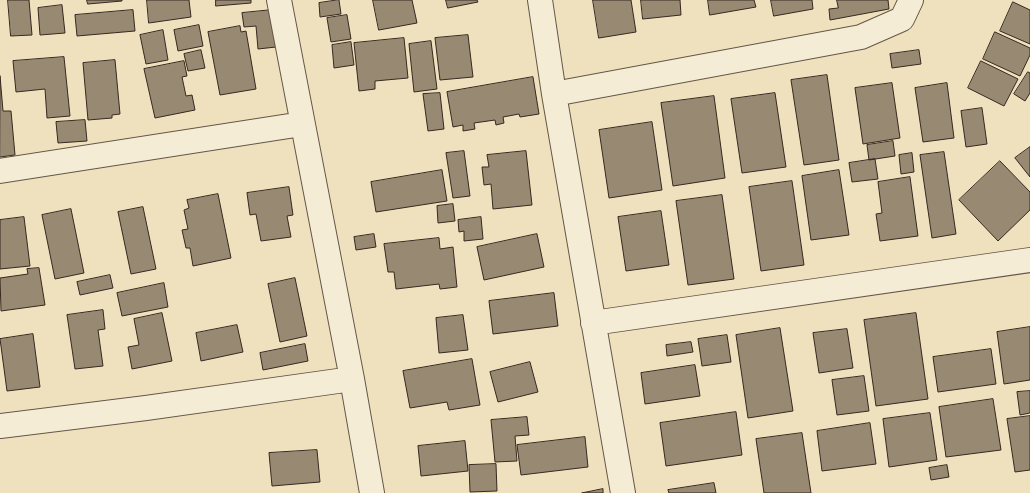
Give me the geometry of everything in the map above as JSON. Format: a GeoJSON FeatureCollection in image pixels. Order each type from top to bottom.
{"type":"FeatureCollection","features":[{"type":"Feature","properties":{"kind":"street"},"geometry":{"type":"LineString","coordinates":[[280,0],[372,493]]}},
{"type":"Feature","properties":{"kind":"street"},"geometry":{"type":"LineString","coordinates":[[540,0],[554,94],[623,493]]}},
{"type":"Feature","properties":{"kind":"street"},"geometry":{"type":"LineString","coordinates":[[554,94],[861,37],[902,19],[911,0]]}},
{"type":"Feature","properties":{"kind":"street"},"geometry":{"type":"LineString","coordinates":[[0,171],[302,124]]}},
{"type":"Feature","properties":{"kind":"street"},"geometry":{"type":"LineString","coordinates":[[593,323],[1030,260]]}},
{"type":"Feature","properties":{"kind":"street"},"geometry":{"type":"LineString","coordinates":[[0,426],[352,379]]}},
{"type":"Feature","properties":{"kind":"building"},"geometry":{"type":"Polygon","coordinates":[[[8,0],[29,0],[32,35],[11,36],[8,0]]]}},
{"type":"Feature","properties":{"kind":"building"},"geometry":{"type":"Polygon","coordinates":[[[87,0],[122,0],[122,1],[88,4],[87,0]]]}},
{"type":"Feature","properties":{"kind":"building"},"geometry":{"type":"Polygon","coordinates":[[[147,0],[189,0],[191,17],[149,23],[147,0]]]}},
{"type":"Feature","properties":{"kind":"building"},"geometry":{"type":"Polygon","coordinates":[[[216,0],[251,0],[251,3],[216,6],[216,0]]]}},
{"type":"Feature","properties":{"kind":"building"},"geometry":{"type":"Polygon","coordinates":[[[339,0],[341,14],[320,17],[319,3],[339,0]]]}},
{"type":"Feature","properties":{"kind":"building"},"geometry":{"type":"Polygon","coordinates":[[[373,0],[412,0],[417,23],[379,30],[373,0]]]}},
{"type":"Feature","properties":{"kind":"building"},"geometry":{"type":"Polygon","coordinates":[[[446,0],[477,0],[478,2],[448,8],[446,0]]]}},
{"type":"Feature","properties":{"kind":"building"},"geometry":{"type":"Polygon","coordinates":[[[593,0],[631,0],[636,32],[599,38],[593,0]]]}},
{"type":"Feature","properties":{"kind":"building"},"geometry":{"type":"Polygon","coordinates":[[[641,0],[680,0],[681,15],[643,19],[641,0]]]}},
{"type":"Feature","properties":{"kind":"building"},"geometry":{"type":"Polygon","coordinates":[[[708,0],[754,0],[756,7],[710,15],[708,0]]]}},
{"type":"Feature","properties":{"kind":"building"},"geometry":{"type":"Polygon","coordinates":[[[771,0],[812,0],[813,9],[774,16],[771,0]]]}},
{"type":"Feature","properties":{"kind":"building"},"geometry":{"type":"Polygon","coordinates":[[[837,0],[888,0],[889,9],[830,20],[829,9],[838,8],[837,0]]]}},
{"type":"Feature","properties":{"kind":"building"},"geometry":{"type":"Polygon","coordinates":[[[1013,2],[1030,10],[1030,44],[1000,31],[1013,2]]]}},
{"type":"Feature","properties":{"kind":"building"},"geometry":{"type":"Polygon","coordinates":[[[62,5],[65,33],[40,35],[38,8],[62,5]]]}},
{"type":"Feature","properties":{"kind":"building"},"geometry":{"type":"Polygon","coordinates":[[[133,10],[135,31],[77,36],[75,15],[133,10]]]}},
{"type":"Feature","properties":{"kind":"building"},"geometry":{"type":"Polygon","coordinates":[[[272,10],[276,47],[258,49],[256,26],[244,27],[242,13],[272,10]]]}},
{"type":"Feature","properties":{"kind":"building"},"geometry":{"type":"Polygon","coordinates":[[[347,15],[351,39],[331,42],[327,18],[347,15]]]}},
{"type":"Feature","properties":{"kind":"building"},"geometry":{"type":"Polygon","coordinates":[[[199,25],[203,46],[178,51],[174,30],[199,25]]]}},
{"type":"Feature","properties":{"kind":"building"},"geometry":{"type":"Polygon","coordinates":[[[240,26],[241,32],[246,31],[256,89],[220,95],[208,32],[240,26]]]}},
{"type":"Feature","properties":{"kind":"building"},"geometry":{"type":"Polygon","coordinates":[[[163,30],[168,60],[146,64],[140,35],[163,30]]]}},
{"type":"Feature","properties":{"kind":"building"},"geometry":{"type":"Polygon","coordinates":[[[995,32],[1030,48],[1030,55],[1020,76],[983,59],[995,32]]]}},
{"type":"Feature","properties":{"kind":"building"},"geometry":{"type":"Polygon","coordinates":[[[468,35],[473,77],[440,80],[435,38],[468,35]]]}},
{"type":"Feature","properties":{"kind":"building"},"geometry":{"type":"Polygon","coordinates":[[[404,38],[408,78],[375,81],[375,89],[359,91],[354,43],[404,38]]]}},
{"type":"Feature","properties":{"kind":"building"},"geometry":{"type":"Polygon","coordinates":[[[431,41],[437,89],[414,92],[409,44],[431,41]]]}},
{"type":"Feature","properties":{"kind":"building"},"geometry":{"type":"Polygon","coordinates":[[[351,42],[354,65],[334,68],[332,45],[351,42]]]}},
{"type":"Feature","properties":{"kind":"building"},"geometry":{"type":"Polygon","coordinates":[[[201,50],[205,68],[188,71],[184,54],[201,50]]]}},
{"type":"Feature","properties":{"kind":"building"},"geometry":{"type":"Polygon","coordinates":[[[919,50],[921,64],[892,68],[890,54],[919,50]]]}},
{"type":"Feature","properties":{"kind":"building"},"geometry":{"type":"Polygon","coordinates":[[[64,57],[70,116],[47,118],[45,89],[16,92],[13,61],[64,57]]]}},
{"type":"Feature","properties":{"kind":"building"},"geometry":{"type":"Polygon","coordinates":[[[115,60],[120,114],[112,115],[112,118],[88,120],[83,63],[115,60]]]}},
{"type":"Feature","properties":{"kind":"building"},"geometry":{"type":"Polygon","coordinates":[[[184,61],[187,76],[182,77],[186,96],[192,95],[195,110],[155,118],[144,69],[184,61]]]}},
{"type":"Feature","properties":{"kind":"building"},"geometry":{"type":"Polygon","coordinates":[[[981,61],[1018,79],[1004,106],[968,88],[981,61]]]}},
{"type":"Feature","properties":{"kind":"building"},"geometry":{"type":"Polygon","coordinates":[[[1028,72],[1030,73],[1030,93],[1025,101],[1014,94],[1028,72]]]}},
{"type":"Feature","properties":{"kind":"building"},"geometry":{"type":"Polygon","coordinates":[[[827,75],[839,160],[804,165],[791,80],[827,75]]]}},
{"type":"Feature","properties":{"kind":"building"},"geometry":{"type":"Polygon","coordinates":[[[0,76],[3,111],[11,111],[15,155],[0,157],[0,76]]]}},
{"type":"Feature","properties":{"kind":"building"},"geometry":{"type":"Polygon","coordinates":[[[533,77],[539,114],[520,117],[519,114],[503,117],[504,123],[496,125],[495,120],[474,123],[475,129],[463,131],[463,125],[453,127],[447,92],[533,77]]]}},
{"type":"Feature","properties":{"kind":"building"},"geometry":{"type":"Polygon","coordinates":[[[892,83],[900,138],[863,144],[855,88],[892,83]]]}},
{"type":"Feature","properties":{"kind":"building"},"geometry":{"type":"Polygon","coordinates":[[[947,83],[954,138],[923,142],[915,88],[947,83]]]}},
{"type":"Feature","properties":{"kind":"building"},"geometry":{"type":"Polygon","coordinates":[[[440,93],[444,129],[428,131],[423,94],[440,93]]]}},
{"type":"Feature","properties":{"kind":"building"},"geometry":{"type":"Polygon","coordinates":[[[775,93],[786,167],[742,173],[731,99],[775,93]]]}},
{"type":"Feature","properties":{"kind":"building"},"geometry":{"type":"Polygon","coordinates":[[[714,96],[725,178],[673,186],[661,103],[714,96]]]}},
{"type":"Feature","properties":{"kind":"building"},"geometry":{"type":"Polygon","coordinates":[[[982,108],[987,144],[966,147],[961,111],[982,108]]]}},
{"type":"Feature","properties":{"kind":"building"},"geometry":{"type":"Polygon","coordinates":[[[85,120],[87,141],[58,143],[56,122],[85,120]]]}},
{"type":"Feature","properties":{"kind":"building"},"geometry":{"type":"Polygon","coordinates":[[[652,122],[662,190],[609,198],[599,130],[652,122]]]}},
{"type":"Feature","properties":{"kind":"building"},"geometry":{"type":"Polygon","coordinates":[[[893,141],[895,156],[869,160],[867,145],[893,141]]]}},
{"type":"Feature","properties":{"kind":"building"},"geometry":{"type":"Polygon","coordinates":[[[1030,147],[1030,177],[1015,158],[1030,147]]]}},
{"type":"Feature","properties":{"kind":"building"},"geometry":{"type":"Polygon","coordinates":[[[464,151],[470,196],[453,198],[446,153],[464,151]]]}},
{"type":"Feature","properties":{"kind":"building"},"geometry":{"type":"Polygon","coordinates":[[[526,151],[532,205],[493,209],[491,184],[484,185],[482,167],[489,167],[487,155],[526,151]]]}},
{"type":"Feature","properties":{"kind":"building"},"geometry":{"type":"Polygon","coordinates":[[[944,152],[956,234],[932,238],[920,155],[944,152]]]}},
{"type":"Feature","properties":{"kind":"building"},"geometry":{"type":"Polygon","coordinates":[[[912,153],[914,172],[901,174],[899,155],[912,153]]]}},
{"type":"Feature","properties":{"kind":"building"},"geometry":{"type":"Polygon","coordinates":[[[875,159],[878,179],[852,182],[849,163],[875,159]]]}},
{"type":"Feature","properties":{"kind":"building"},"geometry":{"type":"Polygon","coordinates":[[[1000,161],[1030,192],[1030,210],[998,241],[959,200],[1000,161]]]}},
{"type":"Feature","properties":{"kind":"building"},"geometry":{"type":"Polygon","coordinates":[[[442,170],[447,201],[376,212],[371,182],[442,170]]]}},
{"type":"Feature","properties":{"kind":"building"},"geometry":{"type":"Polygon","coordinates":[[[839,170],[849,235],[811,240],[802,176],[839,170]]]}},
{"type":"Feature","properties":{"kind":"building"},"geometry":{"type":"Polygon","coordinates":[[[910,177],[918,236],[880,241],[876,214],[882,213],[878,182],[910,177]]]}},
{"type":"Feature","properties":{"kind":"building"},"geometry":{"type":"Polygon","coordinates":[[[792,181],[804,265],[761,271],[749,187],[792,181]]]}},
{"type":"Feature","properties":{"kind":"building"},"geometry":{"type":"Polygon","coordinates":[[[289,187],[293,215],[287,216],[291,237],[261,241],[256,214],[250,215],[247,193],[289,187]]]}},
{"type":"Feature","properties":{"kind":"building"},"geometry":{"type":"Polygon","coordinates":[[[218,194],[231,258],[193,266],[190,248],[186,248],[182,230],[188,229],[184,210],[189,208],[187,200],[218,194]]]}},
{"type":"Feature","properties":{"kind":"building"},"geometry":{"type":"Polygon","coordinates":[[[722,195],[734,279],[688,285],[676,201],[722,195]]]}},
{"type":"Feature","properties":{"kind":"building"},"geometry":{"type":"Polygon","coordinates":[[[453,204],[455,221],[438,223],[437,206],[453,204]]]}},
{"type":"Feature","properties":{"kind":"building"},"geometry":{"type":"Polygon","coordinates":[[[143,207],[156,269],[131,274],[118,212],[143,207]]]}},
{"type":"Feature","properties":{"kind":"building"},"geometry":{"type":"Polygon","coordinates":[[[71,209],[84,273],[55,279],[42,215],[71,209]]]}},
{"type":"Feature","properties":{"kind":"building"},"geometry":{"type":"Polygon","coordinates":[[[661,211],[669,265],[626,271],[618,217],[661,211]]]}},
{"type":"Feature","properties":{"kind":"building"},"geometry":{"type":"Polygon","coordinates":[[[24,217],[30,266],[0,269],[0,220],[24,217]]]}},
{"type":"Feature","properties":{"kind":"building"},"geometry":{"type":"Polygon","coordinates":[[[481,217],[483,239],[464,241],[464,231],[459,232],[458,220],[481,217]]]}},
{"type":"Feature","properties":{"kind":"building"},"geometry":{"type":"Polygon","coordinates":[[[374,234],[376,247],[356,250],[354,237],[374,234]]]}},
{"type":"Feature","properties":{"kind":"building"},"geometry":{"type":"Polygon","coordinates":[[[537,234],[544,267],[484,280],[477,247],[537,234]]]}},
{"type":"Feature","properties":{"kind":"building"},"geometry":{"type":"Polygon","coordinates":[[[439,238],[440,249],[453,247],[457,287],[440,289],[439,284],[396,289],[394,272],[388,272],[384,244],[439,238]]]}},
{"type":"Feature","properties":{"kind":"building"},"geometry":{"type":"Polygon","coordinates":[[[39,268],[45,305],[1,311],[0,278],[28,274],[27,269],[39,268]]]}},
{"type":"Feature","properties":{"kind":"building"},"geometry":{"type":"Polygon","coordinates":[[[110,275],[113,288],[80,295],[77,282],[110,275]]]}},
{"type":"Feature","properties":{"kind":"building"},"geometry":{"type":"Polygon","coordinates":[[[295,278],[307,336],[280,342],[268,284],[295,278]]]}},
{"type":"Feature","properties":{"kind":"building"},"geometry":{"type":"Polygon","coordinates":[[[164,283],[168,307],[122,316],[117,293],[164,283]]]}},
{"type":"Feature","properties":{"kind":"building"},"geometry":{"type":"Polygon","coordinates":[[[554,293],[558,326],[493,334],[489,301],[554,293]]]}},
{"type":"Feature","properties":{"kind":"building"},"geometry":{"type":"Polygon","coordinates":[[[103,310],[105,329],[98,330],[103,366],[75,369],[67,315],[103,310]]]}},
{"type":"Feature","properties":{"kind":"building"},"geometry":{"type":"Polygon","coordinates":[[[162,313],[172,361],[132,369],[128,347],[139,345],[134,319],[162,313]]]}},
{"type":"Feature","properties":{"kind":"building"},"geometry":{"type":"Polygon","coordinates":[[[916,313],[928,399],[876,406],[864,320],[916,313]]]}},
{"type":"Feature","properties":{"kind":"building"},"geometry":{"type":"Polygon","coordinates":[[[463,315],[468,350],[439,353],[436,318],[463,315]]]}},
{"type":"Feature","properties":{"kind":"building"},"geometry":{"type":"Polygon","coordinates":[[[237,325],[243,352],[201,361],[196,333],[237,325]]]}},
{"type":"Feature","properties":{"kind":"building"},"geometry":{"type":"Polygon","coordinates":[[[1030,327],[1030,380],[1004,384],[997,332],[1030,327]]]}},
{"type":"Feature","properties":{"kind":"building"},"geometry":{"type":"Polygon","coordinates":[[[780,328],[793,411],[748,418],[736,335],[780,328]]]}},
{"type":"Feature","properties":{"kind":"building"},"geometry":{"type":"Polygon","coordinates":[[[847,329],[853,368],[819,373],[813,333],[847,329]]]}},
{"type":"Feature","properties":{"kind":"building"},"geometry":{"type":"Polygon","coordinates":[[[33,334],[40,387],[7,391],[0,339],[33,334]]]}},
{"type":"Feature","properties":{"kind":"building"},"geometry":{"type":"Polygon","coordinates":[[[727,335],[731,362],[702,366],[698,339],[727,335]]]}},
{"type":"Feature","properties":{"kind":"building"},"geometry":{"type":"Polygon","coordinates":[[[691,342],[693,352],[667,356],[666,345],[691,342]]]}},
{"type":"Feature","properties":{"kind":"building"},"geometry":{"type":"Polygon","coordinates":[[[305,344],[308,361],[263,370],[260,353],[305,344]]]}},
{"type":"Feature","properties":{"kind":"building"},"geometry":{"type":"Polygon","coordinates":[[[991,349],[996,384],[938,392],[933,357],[991,349]]]}},
{"type":"Feature","properties":{"kind":"building"},"geometry":{"type":"Polygon","coordinates":[[[472,359],[480,405],[449,410],[447,402],[410,408],[403,371],[472,359]]]}},
{"type":"Feature","properties":{"kind":"building"},"geometry":{"type":"Polygon","coordinates":[[[530,362],[538,392],[498,402],[490,372],[530,362]]]}},
{"type":"Feature","properties":{"kind":"building"},"geometry":{"type":"Polygon","coordinates":[[[695,365],[700,396],[645,404],[641,373],[695,365]]]}},
{"type":"Feature","properties":{"kind":"building"},"geometry":{"type":"Polygon","coordinates":[[[864,376],[869,411],[837,415],[832,380],[864,376]]]}},
{"type":"Feature","properties":{"kind":"building"},"geometry":{"type":"Polygon","coordinates":[[[1030,391],[1030,413],[1020,415],[1017,392],[1030,391]]]}},
{"type":"Feature","properties":{"kind":"building"},"geometry":{"type":"Polygon","coordinates":[[[993,399],[1001,450],[946,457],[939,407],[993,399]]]}},
{"type":"Feature","properties":{"kind":"building"},"geometry":{"type":"Polygon","coordinates":[[[736,412],[742,455],[666,466],[660,423],[736,412]]]}},
{"type":"Feature","properties":{"kind":"building"},"geometry":{"type":"Polygon","coordinates":[[[930,413],[937,460],[889,467],[883,419],[930,413]]]}},
{"type":"Feature","properties":{"kind":"building"},"geometry":{"type":"Polygon","coordinates":[[[1030,416],[1030,470],[1015,472],[1007,419],[1030,416]]]}},
{"type":"Feature","properties":{"kind":"building"},"geometry":{"type":"Polygon","coordinates":[[[527,417],[529,435],[515,436],[517,461],[495,462],[491,420],[527,417]]]}},
{"type":"Feature","properties":{"kind":"building"},"geometry":{"type":"Polygon","coordinates":[[[870,423],[876,464],[822,471],[817,431],[870,423]]]}},
{"type":"Feature","properties":{"kind":"building"},"geometry":{"type":"Polygon","coordinates":[[[802,433],[811,493],[764,493],[756,439],[802,433]]]}},
{"type":"Feature","properties":{"kind":"building"},"geometry":{"type":"Polygon","coordinates":[[[585,437],[588,467],[521,475],[517,445],[585,437]]]}},
{"type":"Feature","properties":{"kind":"building"},"geometry":{"type":"Polygon","coordinates":[[[465,441],[468,471],[421,476],[418,446],[465,441]]]}},
{"type":"Feature","properties":{"kind":"building"},"geometry":{"type":"Polygon","coordinates":[[[317,450],[320,482],[272,486],[269,453],[317,450]]]}},
{"type":"Feature","properties":{"kind":"building"},"geometry":{"type":"Polygon","coordinates":[[[496,464],[497,491],[470,492],[469,465],[496,464]]]}},
{"type":"Feature","properties":{"kind":"building"},"geometry":{"type":"Polygon","coordinates":[[[947,465],[949,477],[931,480],[929,468],[947,465]]]}},
{"type":"Feature","properties":{"kind":"building"},"geometry":{"type":"Polygon","coordinates":[[[714,483],[716,493],[669,493],[668,490],[714,483]]]}},
{"type":"Feature","properties":{"kind":"building"},"geometry":{"type":"Polygon","coordinates":[[[603,489],[603,493],[582,493],[603,489]]]}}]}
